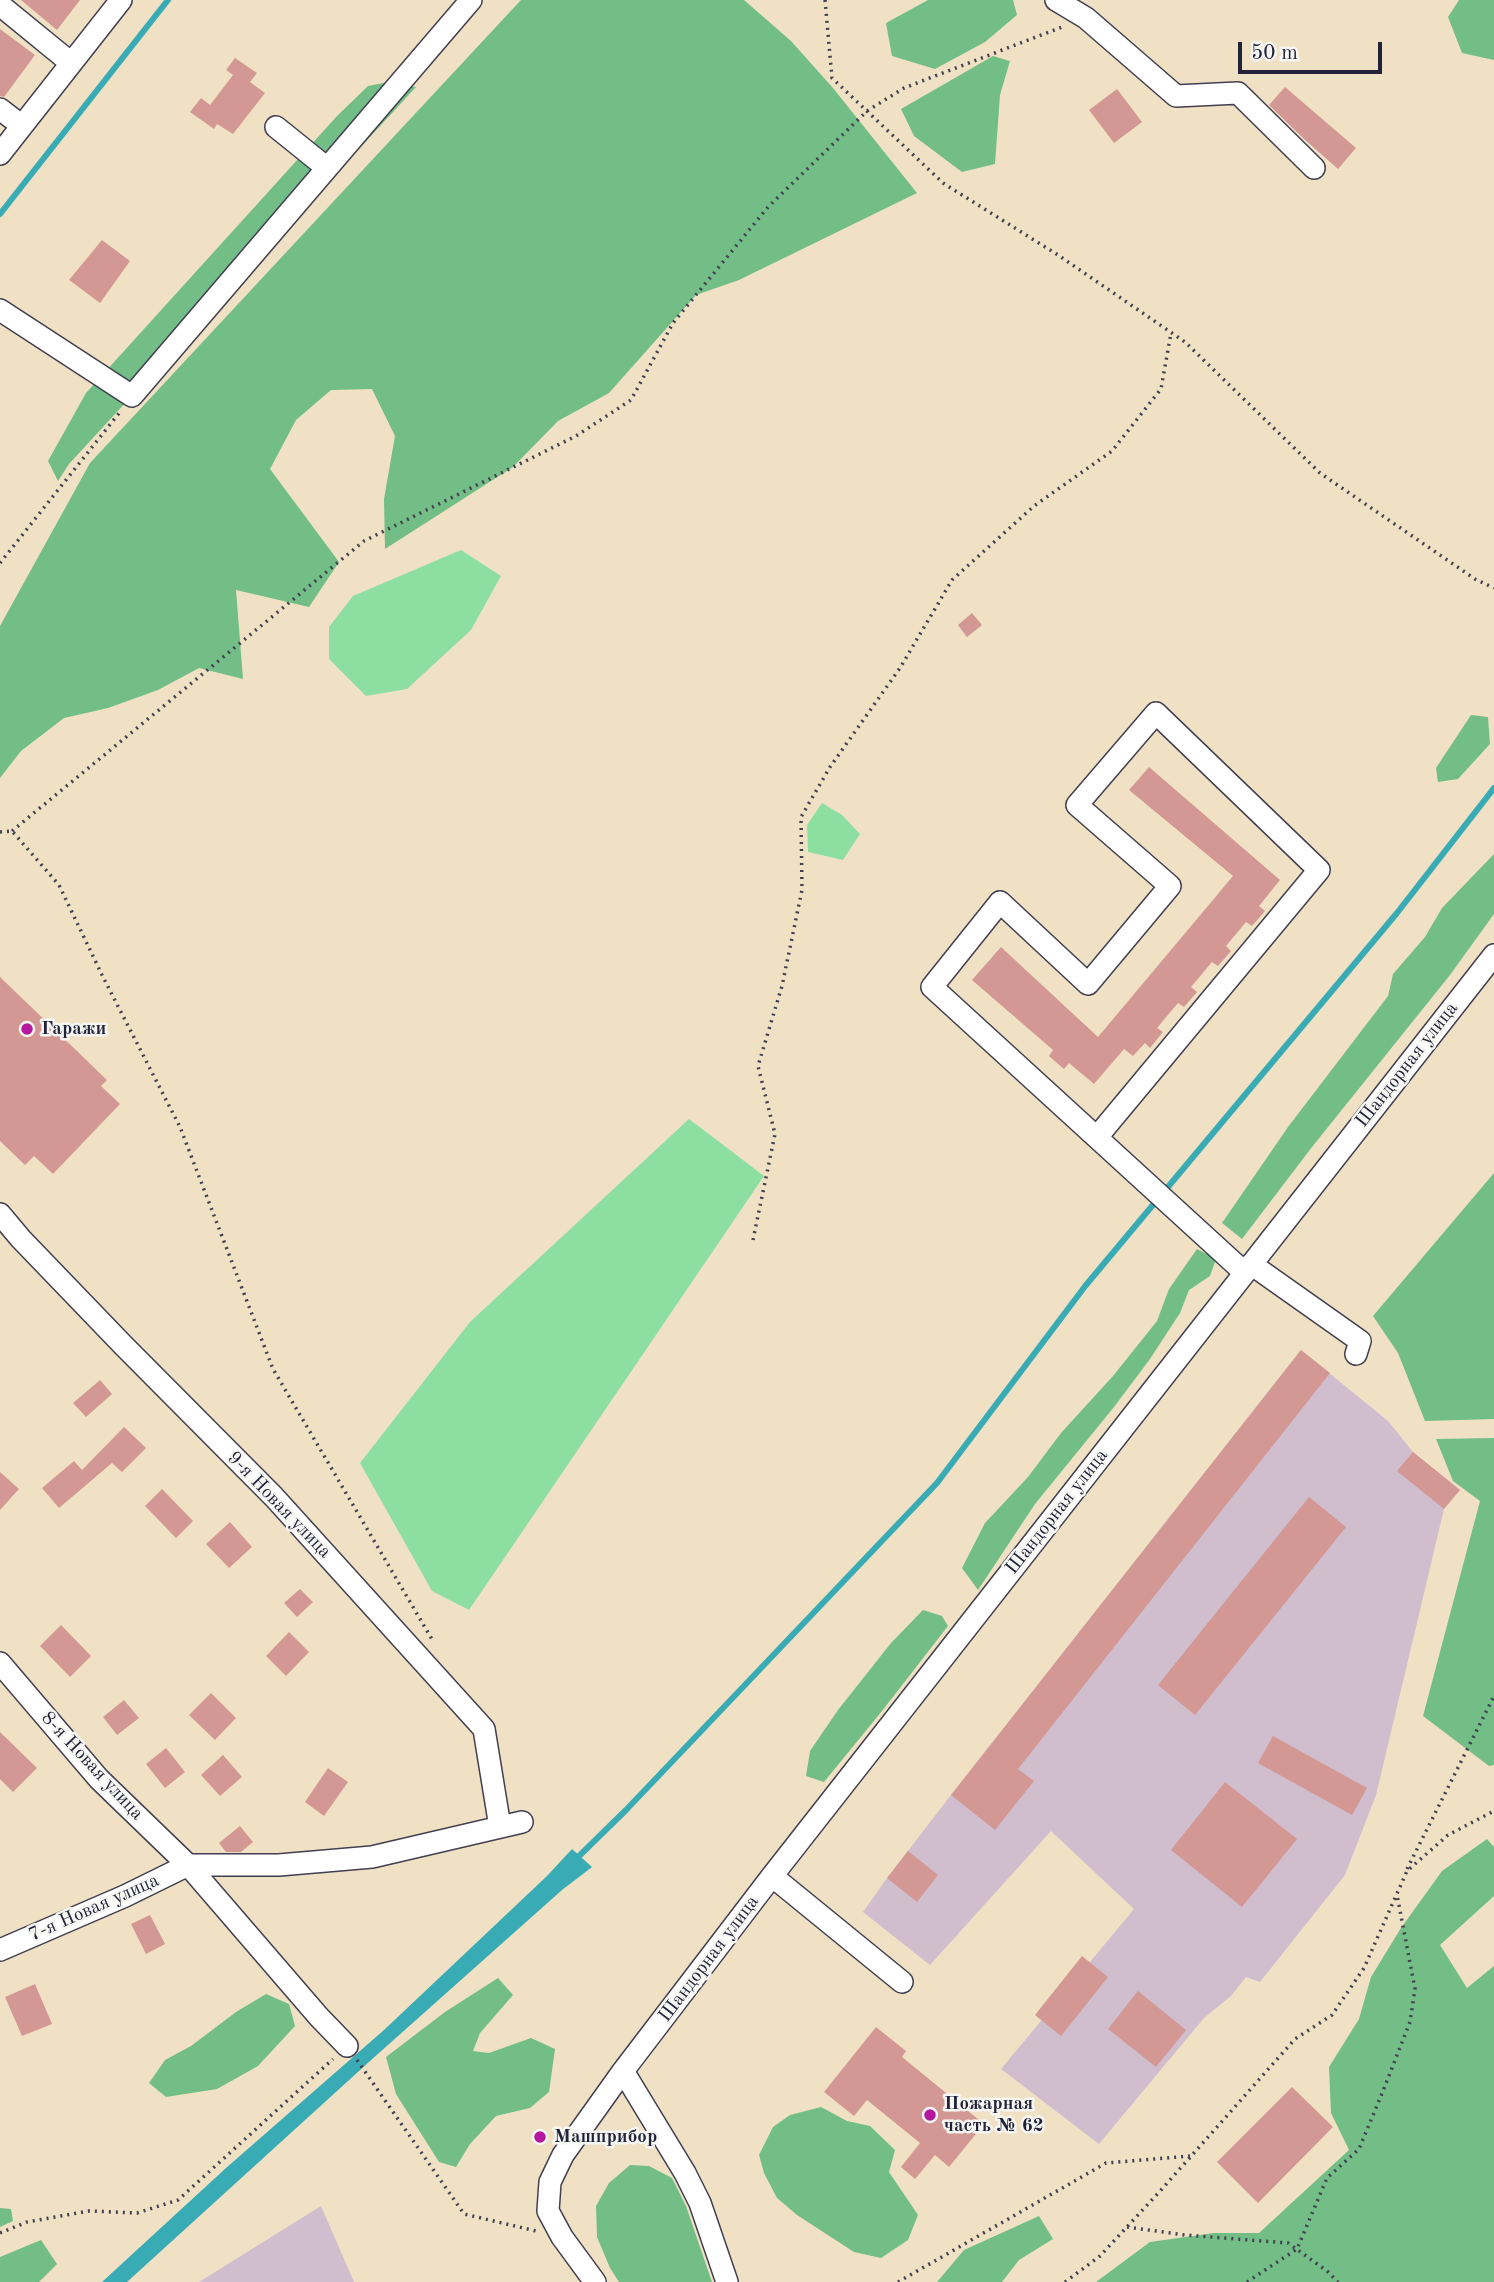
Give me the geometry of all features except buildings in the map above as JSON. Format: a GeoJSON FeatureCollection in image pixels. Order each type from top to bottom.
{"type":"FeatureCollection","features":[{"type":"Feature","properties":{"kind":"street"},"geometry":{"type":"LineString","coordinates":[[0,154],[121,0]]}},
{"type":"Feature","properties":{"kind":"street"},"geometry":{"type":"LineString","coordinates":[[1056,0],[1086,18],[1176,96],[1238,93],[1314,168]]}},
{"type":"Feature","properties":{"kind":"street"},"geometry":{"type":"LineString","coordinates":[[0,310],[132,396],[469,1]]}},
{"type":"Feature","properties":{"kind":"street"},"geometry":{"type":"LineString","coordinates":[[0,2],[71,63]]}},
{"type":"Feature","properties":{"kind":"street"},"geometry":{"type":"LineString","coordinates":[[0,109],[22,125]]}},
{"type":"Feature","properties":{"kind":"street"},"geometry":{"type":"LineString","coordinates":[[276,127],[327,169]]}},
{"type":"Feature","properties":{"kind":"street"},"geometry":{"type":"LineString","coordinates":[[1097,1138],[1319,870],[1156,713],[1077,804],[1170,886],[1088,984],[1000,902],[932,987],[1097,1138],[1248,1268],[1360,1340],[1356,1354]]}},
{"type":"Feature","properties":{"kind":"street","name":"Шандорная улица"},"geometry":{"type":"LineString","coordinates":[[594,2282],[562,2237],[548,2211],[550,2182],[563,2155],[623,2071],[772,1876],[1494,955]]}},
{"type":"Feature","properties":{"kind":"street","name":"9-я Новая улица"},"geometry":{"type":"LineString","coordinates":[[0,1214],[123,1345],[274,1497],[484,1729],[500,1827]]}},
{"type":"Feature","properties":{"kind":"street","name":"8-я Новая улица"},"geometry":{"type":"LineString","coordinates":[[3,1671],[99,1779],[188,1865],[347,2046]]}},
{"type":"Feature","properties":{"kind":"street"},"geometry":{"type":"LineString","coordinates":[[188,1865],[279,1865],[372,1857],[522,1822]]}},
{"type":"Feature","properties":{"kind":"street","name":"7-я Новая улица"},"geometry":{"type":"LineString","coordinates":[[0,1950],[125,1896],[188,1865]]}},
{"type":"Feature","properties":{"kind":"street"},"geometry":{"type":"LineString","coordinates":[[772,1876],[902,1982]]}},
{"type":"Feature","properties":{"kind":"street"},"geometry":{"type":"LineString","coordinates":[[623,2071],[685,2173],[700,2203],[727,2282]]}},
{"type":"Feature","properties":{"kind":"path"},"geometry":{"type":"LineString","coordinates":[[825,0],[832,78],[943,183],[1058,255],[1185,342],[1320,472],[1475,579],[1494,587]]}},
{"type":"Feature","properties":{"kind":"path"},"geometry":{"type":"LineString","coordinates":[[0,832],[12,831],[364,541],[576,436],[631,400],[673,323],[724,260],[768,207],[867,111],[904,88],[1086,18]]}},
{"type":"Feature","properties":{"kind":"path"},"geometry":{"type":"LineString","coordinates":[[754,1240],[775,1134],[758,1066],[782,986],[802,890],[801,817],[830,767],[900,668],[952,580],[1034,506],[1112,451],[1161,389],[1171,333]]}},
{"type":"Feature","properties":{"kind":"path"},"geometry":{"type":"LineString","coordinates":[[0,563],[132,396]]}},
{"type":"Feature","properties":{"kind":"path"},"geometry":{"type":"LineString","coordinates":[[12,831],[59,884],[180,1127],[273,1369],[435,1645]]}},
{"type":"Feature","properties":{"kind":"path"},"geometry":{"type":"LineString","coordinates":[[1065,2282],[1100,2256],[1295,2039],[1332,2015],[1364,1968],[1396,1893],[1494,1696]]}},
{"type":"Feature","properties":{"kind":"path"},"geometry":{"type":"LineString","coordinates":[[1407,1871],[1448,1835],[1494,1811]]}},
{"type":"Feature","properties":{"kind":"path"},"geometry":{"type":"LineString","coordinates":[[1247,2282],[1297,2249],[1327,2178],[1359,2149],[1410,2022],[1415,1989],[1396,1893]]}},
{"type":"Feature","properties":{"kind":"path"},"geometry":{"type":"LineString","coordinates":[[0,2234],[27,2222],[89,2211],[137,2213],[178,2200],[347,2046],[464,2214],[562,2237]]}},
{"type":"Feature","properties":{"kind":"path"},"geometry":{"type":"LineString","coordinates":[[898,2282],[1106,2163],[1191,2156]]}},
{"type":"Feature","properties":{"kind":"path"},"geometry":{"type":"LineString","coordinates":[[1127,2227],[1185,2235],[1288,2243],[1338,2282]]}},
{"type":"Feature","properties":{"kind":"shaded area"},"geometry":{"type":"Polygon","coordinates":[[[1301,1350],[1388,1421],[1413,1452],[1460,1490],[1444,1509],[1376,1795],[1345,1875],[1260,1982],[1246,1977],[1231,1996],[1204,2018],[1099,2144],[1001,2069],[1134,1909],[1051,1831],[930,1965],[863,1912],[951,1795],[1301,1350]]]}},
{"type":"Feature","properties":{"kind":"shaded area"},"geometry":{"type":"Polygon","coordinates":[[[321,2206],[354,2282],[199,2282],[321,2206]]]}},
{"type":"Feature","properties":{"kind":"green space"},"geometry":{"type":"Polygon","coordinates":[[[521,0],[744,0],[791,41],[833,88],[917,193],[739,280],[696,295],[609,393],[558,421],[513,467],[385,549],[384,499],[395,436],[372,389],[331,390],[296,420],[270,469],[339,562],[309,607],[236,590],[243,679],[199,668],[158,690],[108,708],[64,718],[21,751],[0,778],[0,626],[90,463],[521,0]]]}},
{"type":"Feature","properties":{"kind":"green space"},"geometry":{"type":"Polygon","coordinates":[[[928,0],[1013,0],[1017,15],[985,42],[935,69],[892,56],[886,23],[928,0]]]}},
{"type":"Feature","properties":{"kind":"green space"},"geometry":{"type":"Polygon","coordinates":[[[1459,0],[1494,0],[1494,60],[1462,53],[1448,17],[1459,0]]]}},
{"type":"Feature","properties":{"kind":"green space"},"geometry":{"type":"Polygon","coordinates":[[[993,56],[1010,61],[1000,95],[995,164],[962,172],[914,136],[901,109],[993,56]]]}},
{"type":"Feature","properties":{"kind":"green space"},"geometry":{"type":"Polygon","coordinates":[[[389,82],[416,87],[69,464],[58,481],[48,461],[86,393],[337,116],[368,86],[389,82]]]}},
{"type":"Feature","properties":{"kind":"green space"},"geometry":{"type":"Polygon","coordinates":[[[461,550],[501,576],[471,630],[407,689],[366,696],[329,659],[329,627],[353,596],[461,550]]]}},
{"type":"Feature","properties":{"kind":"green space"},"geometry":{"type":"Polygon","coordinates":[[[1471,715],[1488,717],[1490,744],[1458,779],[1438,782],[1436,768],[1471,715]]]}},
{"type":"Feature","properties":{"kind":"green space"},"geometry":{"type":"Polygon","coordinates":[[[822,803],[842,815],[860,834],[843,860],[808,852],[807,825],[822,803]]]}},
{"type":"Feature","properties":{"kind":"green space"},"geometry":{"type":"Polygon","coordinates":[[[1494,854],[1494,914],[1450,975],[1242,1239],[1222,1223],[1288,1127],[1388,996],[1393,974],[1425,937],[1442,908],[1494,854]]]}},
{"type":"Feature","properties":{"kind":"green space"},"geometry":{"type":"Polygon","coordinates":[[[689,1119],[764,1176],[469,1610],[432,1591],[360,1463],[470,1322],[689,1119]]]}},
{"type":"Feature","properties":{"kind":"green space"},"geometry":{"type":"Polygon","coordinates":[[[1494,1173],[1494,1419],[1425,1421],[1398,1353],[1373,1316],[1494,1173]]]}},
{"type":"Feature","properties":{"kind":"green space"},"geometry":{"type":"Polygon","coordinates":[[[1197,1249],[1216,1259],[1210,1276],[1189,1290],[1180,1313],[1150,1359],[1035,1504],[978,1590],[962,1568],[985,1523],[1028,1477],[1061,1433],[1113,1376],[1157,1321],[1169,1289],[1197,1249]]]}},
{"type":"Feature","properties":{"kind":"green space"},"geometry":{"type":"Polygon","coordinates":[[[1494,1438],[1494,1765],[1489,1766],[1423,1716],[1480,1501],[1453,1481],[1436,1439],[1494,1438]]]}},
{"type":"Feature","properties":{"kind":"green space"},"geometry":{"type":"Polygon","coordinates":[[[923,1610],[942,1616],[948,1626],[824,1782],[806,1776],[810,1751],[838,1710],[891,1643],[923,1610]]]}},
{"type":"Feature","properties":{"kind":"green space"},"geometry":{"type":"Polygon","coordinates":[[[1487,1839],[1494,1847],[1494,1896],[1440,1945],[1467,1988],[1494,1966],[1494,2282],[1096,2282],[1150,2242],[1214,2233],[1259,2233],[1349,2150],[1331,2113],[1329,2067],[1359,2019],[1371,1977],[1401,1928],[1442,1871],[1487,1839]]]}},
{"type":"Feature","properties":{"kind":"green space"},"geometry":{"type":"Polygon","coordinates":[[[498,1978],[513,1995],[480,2033],[473,2051],[489,2053],[531,2038],[555,2049],[549,2092],[530,2108],[496,2116],[470,2144],[456,2167],[439,2162],[396,2094],[386,2057],[445,2012],[498,1978]]]}},
{"type":"Feature","properties":{"kind":"green space"},"geometry":{"type":"Polygon","coordinates":[[[266,1994],[289,2004],[295,2026],[258,2066],[217,2089],[166,2097],[149,2083],[165,2060],[191,2046],[236,2012],[266,1994]]]}},
{"type":"Feature","properties":{"kind":"green space"},"geometry":{"type":"Polygon","coordinates":[[[821,2107],[847,2121],[870,2126],[895,2150],[889,2172],[918,2215],[908,2240],[881,2258],[854,2252],[797,2215],[777,2198],[764,2173],[759,2155],[773,2127],[790,2115],[821,2107]]]}},
{"type":"Feature","properties":{"kind":"green space"},"geometry":{"type":"Polygon","coordinates":[[[630,2165],[649,2166],[672,2178],[686,2206],[712,2282],[619,2282],[597,2237],[596,2206],[609,2183],[630,2165]]]}},
{"type":"Feature","properties":{"kind":"green space"},"geometry":{"type":"Polygon","coordinates":[[[0,2208],[11,2209],[13,2221],[0,2227],[0,2208]]]}},
{"type":"Feature","properties":{"kind":"green space"},"geometry":{"type":"Polygon","coordinates":[[[1039,2216],[1053,2239],[1019,2260],[1002,2282],[937,2282],[964,2250],[1039,2216]]]}},
{"type":"Feature","properties":{"kind":"green space"},"geometry":{"type":"Polygon","coordinates":[[[41,2240],[57,2264],[39,2282],[0,2282],[0,2257],[41,2240]]]}},
{"type":"Feature","properties":{"kind":"water"},"geometry":{"type":"Polygon","coordinates":[[[572,1849],[592,1867],[562,1890],[370,2061],[127,2282],[102,2282],[226,2168],[384,2030],[547,1876],[572,1849]]]}},
{"type":"Feature","properties":{"kind":"waterway"},"geometry":{"type":"LineString","coordinates":[[0,214],[168,0]]}},
{"type":"Feature","properties":{"kind":"waterway"},"geometry":{"type":"LineString","coordinates":[[573,1862],[626,1810],[937,1483],[1086,1285],[1397,913],[1494,788]]}},
{"type":"Feature","properties":{"kind":"place","name":"Гаражи"},"geometry":{"type":"Point","coordinates":[27,1029]}},
{"type":"Feature","properties":{"kind":"place","name":"Пожарная часть № 62"},"geometry":{"type":"Point","coordinates":[930,2115]}},
{"type":"Feature","properties":{"kind":"place","name":"Машприбор"},"geometry":{"type":"Point","coordinates":[540,2137]}}]}
